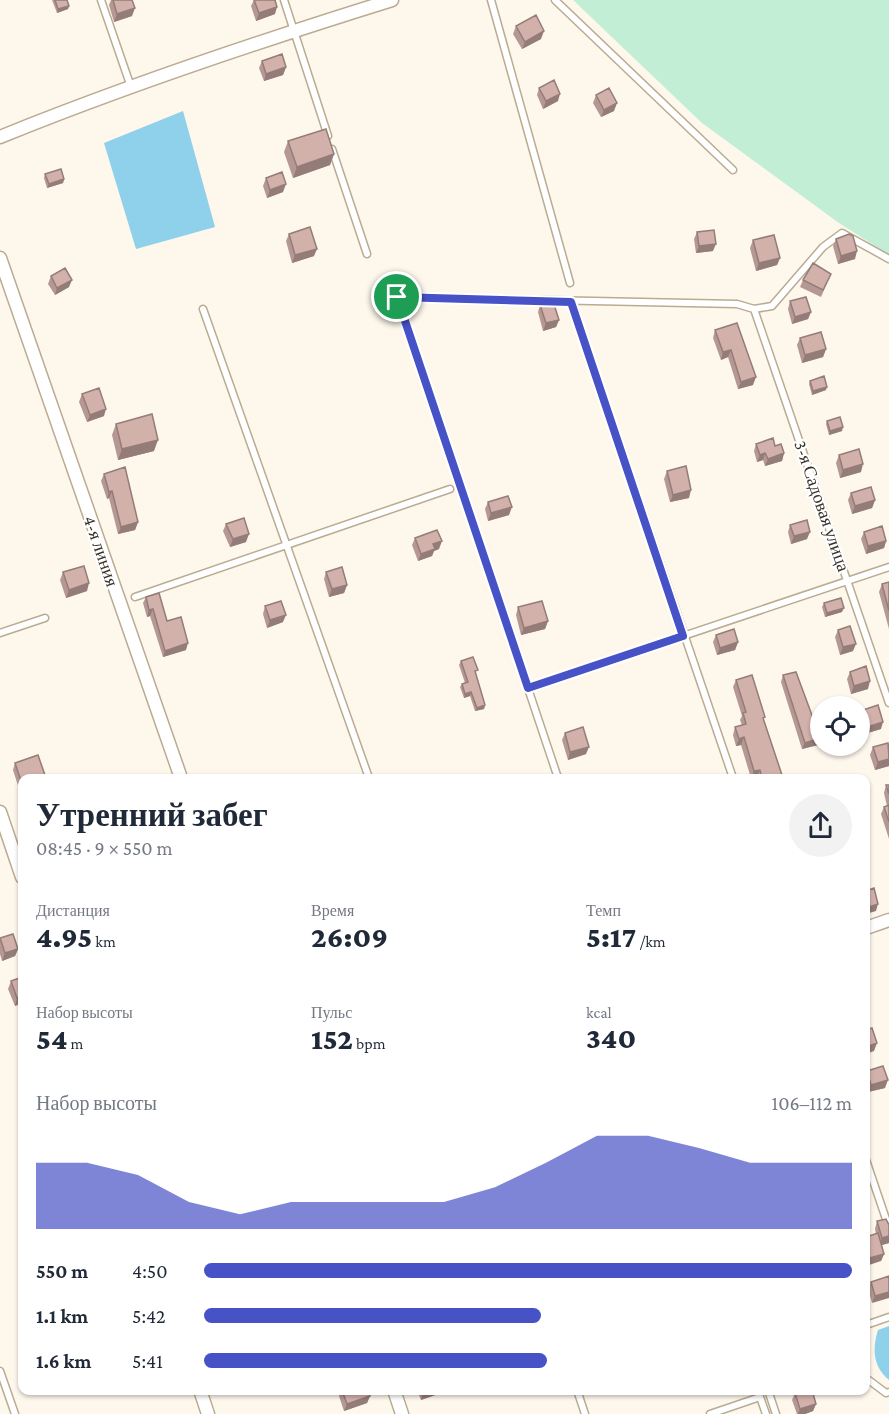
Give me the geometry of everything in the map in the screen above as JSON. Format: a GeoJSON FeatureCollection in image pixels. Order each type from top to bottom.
{"type":"FeatureCollection","features":[{"type":"Feature","properties":{"kind":"street"},"geometry":{"type":"LineString","coordinates":[[0,137],[131,87],[293,31],[392,0]]}},
{"type":"Feature","properties":{"kind":"street","name":"4-я линия"},"geometry":{"type":"LineString","coordinates":[[0,258],[180,774]]}},
{"type":"Feature","properties":{"kind":"street"},"geometry":{"type":"LineString","coordinates":[[0,813],[18,866]]}},
{"type":"Feature","properties":{"kind":"street"},"geometry":{"type":"LineString","coordinates":[[870,927],[889,920]]}},
{"type":"Feature","properties":{"kind":"street"},"geometry":{"type":"LineString","coordinates":[[202,1395],[208,1414]]}},
{"type":"Feature","properties":{"kind":"street"},"geometry":{"type":"LineString","coordinates":[[396,1395],[402,1414]]}},
{"type":"Feature","properties":{"kind":"lane"},"geometry":{"type":"LineString","coordinates":[[101,0],[131,87]]}},
{"type":"Feature","properties":{"kind":"lane"},"geometry":{"type":"LineString","coordinates":[[284,0],[367,254]]}},
{"type":"Feature","properties":{"kind":"lane"},"geometry":{"type":"LineString","coordinates":[[491,0],[570,283]]}},
{"type":"Feature","properties":{"kind":"lane"},"geometry":{"type":"LineString","coordinates":[[555,0],[733,170]]}},
{"type":"Feature","properties":{"kind":"lane"},"geometry":{"type":"LineString","coordinates":[[557,774],[397,297],[737,304],[754,309],[772,306],[823,247],[842,233],[889,259]]}},
{"type":"Feature","properties":{"kind":"lane"},"geometry":{"type":"LineString","coordinates":[[571,302],[732,774]]}},
{"type":"Feature","properties":{"kind":"lane"},"geometry":{"type":"LineString","coordinates":[[203,309],[289,546],[368,774]]}},
{"type":"Feature","properties":{"kind":"lane","name":"3-я Садовая улица"},"geometry":{"type":"LineString","coordinates":[[754,309],[889,703]]}},
{"type":"Feature","properties":{"kind":"lane"},"geometry":{"type":"LineString","coordinates":[[135,597],[450,489]]}},
{"type":"Feature","properties":{"kind":"lane"},"geometry":{"type":"LineString","coordinates":[[528,688],[889,567]]}},
{"type":"Feature","properties":{"kind":"lane"},"geometry":{"type":"LineString","coordinates":[[0,633],[45,618]]}},
{"type":"Feature","properties":{"kind":"lane"},"geometry":{"type":"LineString","coordinates":[[870,1172],[889,1228]]}},
{"type":"Feature","properties":{"kind":"lane"},"geometry":{"type":"LineString","coordinates":[[870,1324],[889,1317]]}},
{"type":"Feature","properties":{"kind":"lane"},"geometry":{"type":"LineString","coordinates":[[0,1371],[15,1414]]}},
{"type":"Feature","properties":{"kind":"lane"},"geometry":{"type":"LineString","coordinates":[[870,1381],[886,1393],[889,1392]]}},
{"type":"Feature","properties":{"kind":"lane"},"geometry":{"type":"LineString","coordinates":[[579,1395],[585,1414]]}},
{"type":"Feature","properties":{"kind":"lane"},"geometry":{"type":"LineString","coordinates":[[770,1395],[776,1414]]}},
{"type":"Feature","properties":{"kind":"lane"},"geometry":{"type":"LineString","coordinates":[[710,1414],[760,1397],[766,1414]]}},
{"type":"Feature","properties":{"kind":"green space"},"geometry":{"type":"Polygon","coordinates":[[[573,0],[889,0],[889,255],[839,223],[702,123],[573,0]]]}},
{"type":"Feature","properties":{"kind":"water"},"geometry":{"type":"Polygon","coordinates":[[[183,111],[215,227],[136,249],[104,143],[183,111]]]}},
{"type":"Feature","properties":{"kind":"water"},"geometry":{"type":"Polygon","coordinates":[[[889,1326],[889,1380],[877,1363],[875,1344],[878,1330],[889,1326]]]}},
{"type":"Feature","properties":{"kind":"building"},"geometry":{"type":"Polygon","coordinates":[[[55,0],[67,0],[69,6],[58,9],[55,0]]]}},
{"type":"Feature","properties":{"kind":"building"},"geometry":{"type":"Polygon","coordinates":[[[113,0],[132,0],[135,8],[117,14],[113,0]]]}},
{"type":"Feature","properties":{"kind":"building"},"geometry":{"type":"Polygon","coordinates":[[[254,0],[275,0],[277,7],[259,13],[254,0]]]}},
{"type":"Feature","properties":{"kind":"building"},"geometry":{"type":"Polygon","coordinates":[[[536,15],[544,31],[525,42],[516,26],[536,15]]]}},
{"type":"Feature","properties":{"kind":"building"},"geometry":{"type":"Polygon","coordinates":[[[282,54],[286,67],[266,74],[262,61],[282,54]]]}},
{"type":"Feature","properties":{"kind":"building"},"geometry":{"type":"Polygon","coordinates":[[[554,80],[560,94],[546,101],[539,88],[554,80]]]}},
{"type":"Feature","properties":{"kind":"building"},"geometry":{"type":"Polygon","coordinates":[[[609,88],[617,103],[604,110],[596,95],[609,88]]]}},
{"type":"Feature","properties":{"kind":"building"},"geometry":{"type":"Polygon","coordinates":[[[326,129],[334,154],[297,167],[288,141],[326,129]]]}},
{"type":"Feature","properties":{"kind":"building"},"geometry":{"type":"Polygon","coordinates":[[[61,169],[64,179],[49,184],[45,174],[61,169]]]}},
{"type":"Feature","properties":{"kind":"building"},"geometry":{"type":"Polygon","coordinates":[[[282,172],[286,184],[270,190],[266,178],[282,172]]]}},
{"type":"Feature","properties":{"kind":"building"},"geometry":{"type":"Polygon","coordinates":[[[310,227],[317,249],[295,255],[289,234],[310,227]]]}},
{"type":"Feature","properties":{"kind":"building"},"geometry":{"type":"Polygon","coordinates":[[[714,230],[716,244],[699,246],[697,232],[714,230]]]}},
{"type":"Feature","properties":{"kind":"building"},"geometry":{"type":"Polygon","coordinates":[[[849,234],[853,236],[857,251],[841,256],[836,239],[849,234]]]}},
{"type":"Feature","properties":{"kind":"building"},"geometry":{"type":"Polygon","coordinates":[[[774,235],[780,258],[759,263],[753,240],[774,235]]]}},
{"type":"Feature","properties":{"kind":"building"},"geometry":{"type":"Polygon","coordinates":[[[813,263],[831,274],[823,290],[803,280],[813,263]]]}},
{"type":"Feature","properties":{"kind":"building"},"geometry":{"type":"Polygon","coordinates":[[[65,268],[72,280],[57,288],[51,276],[65,268]]]}},
{"type":"Feature","properties":{"kind":"building"},"geometry":{"type":"Polygon","coordinates":[[[806,297],[811,312],[795,317],[790,301],[806,297]]]}},
{"type":"Feature","properties":{"kind":"building"},"geometry":{"type":"Polygon","coordinates":[[[553,301],[559,320],[546,323],[540,305],[553,301]]]}},
{"type":"Feature","properties":{"kind":"building"},"geometry":{"type":"Polygon","coordinates":[[[737,323],[756,377],[741,382],[731,350],[723,352],[715,330],[737,323]]]}},
{"type":"Feature","properties":{"kind":"building"},"geometry":{"type":"Polygon","coordinates":[[[821,332],[826,349],[805,355],[800,338],[821,332]]]}},
{"type":"Feature","properties":{"kind":"building"},"geometry":{"type":"Polygon","coordinates":[[[824,376],[827,387],[813,391],[810,381],[824,376]]]}},
{"type":"Feature","properties":{"kind":"building"},"geometry":{"type":"Polygon","coordinates":[[[99,388],[106,409],[90,415],[82,394],[99,388]]]}},
{"type":"Feature","properties":{"kind":"building"},"geometry":{"type":"Polygon","coordinates":[[[152,414],[158,440],[122,449],[116,424],[152,414]]]}},
{"type":"Feature","properties":{"kind":"building"},"geometry":{"type":"Polygon","coordinates":[[[840,417],[843,427],[830,431],[827,421],[840,417]]]}},
{"type":"Feature","properties":{"kind":"building"},"geometry":{"type":"Polygon","coordinates":[[[773,438],[775,446],[781,444],[784,453],[768,459],[765,453],[760,455],[756,444],[773,438]]]}},
{"type":"Feature","properties":{"kind":"building"},"geometry":{"type":"Polygon","coordinates":[[[859,449],[863,464],[843,470],[839,455],[859,449]]]}},
{"type":"Feature","properties":{"kind":"building"},"geometry":{"type":"Polygon","coordinates":[[[686,466],[691,490],[673,495],[667,471],[686,466]]]}},
{"type":"Feature","properties":{"kind":"building"},"geometry":{"type":"Polygon","coordinates":[[[125,467],[138,522],[121,527],[112,491],[109,492],[104,474],[125,467]]]}},
{"type":"Feature","properties":{"kind":"building"},"geometry":{"type":"Polygon","coordinates":[[[871,487],[875,500],[855,506],[851,493],[871,487]]]}},
{"type":"Feature","properties":{"kind":"building"},"geometry":{"type":"Polygon","coordinates":[[[508,496],[512,507],[491,513],[488,502],[508,496]]]}},
{"type":"Feature","properties":{"kind":"building"},"geometry":{"type":"Polygon","coordinates":[[[244,518],[249,534],[233,539],[226,524],[244,518]]]}},
{"type":"Feature","properties":{"kind":"building"},"geometry":{"type":"Polygon","coordinates":[[[807,520],[810,532],[794,536],[790,525],[807,520]]]}},
{"type":"Feature","properties":{"kind":"building"},"geometry":{"type":"Polygon","coordinates":[[[882,526],[886,541],[868,546],[864,532],[882,526]]]}},
{"type":"Feature","properties":{"kind":"building"},"geometry":{"type":"Polygon","coordinates":[[[437,530],[442,541],[433,544],[435,549],[421,554],[415,538],[437,530]]]}},
{"type":"Feature","properties":{"kind":"building"},"geometry":{"type":"Polygon","coordinates":[[[84,566],[89,583],[69,590],[63,572],[84,566]]]}},
{"type":"Feature","properties":{"kind":"building"},"geometry":{"type":"Polygon","coordinates":[[[342,567],[347,585],[332,589],[326,572],[342,567]]]}},
{"type":"Feature","properties":{"kind":"building"},"geometry":{"type":"Polygon","coordinates":[[[889,582],[889,611],[882,584],[889,582]]]}},
{"type":"Feature","properties":{"kind":"building"},"geometry":{"type":"Polygon","coordinates":[[[159,593],[167,621],[181,617],[188,643],[165,651],[153,609],[149,610],[146,597],[159,593]]]}},
{"type":"Feature","properties":{"kind":"building"},"geometry":{"type":"Polygon","coordinates":[[[841,598],[844,608],[827,613],[824,603],[841,598]]]}},
{"type":"Feature","properties":{"kind":"building"},"geometry":{"type":"Polygon","coordinates":[[[281,601],[286,615],[270,620],[265,606],[281,601]]]}},
{"type":"Feature","properties":{"kind":"building"},"geometry":{"type":"Polygon","coordinates":[[[542,601],[548,621],[524,628],[518,607],[542,601]]]}},
{"type":"Feature","properties":{"kind":"building"},"geometry":{"type":"Polygon","coordinates":[[[850,626],[856,644],[843,647],[838,630],[850,626]]]}},
{"type":"Feature","properties":{"kind":"building"},"geometry":{"type":"Polygon","coordinates":[[[734,629],[738,642],[720,648],[716,635],[734,629]]]}},
{"type":"Feature","properties":{"kind":"building"},"geometry":{"type":"Polygon","coordinates":[[[473,657],[485,705],[477,708],[471,692],[465,694],[462,684],[468,682],[461,661],[473,657]]]}},
{"type":"Feature","properties":{"kind":"building"},"geometry":{"type":"Polygon","coordinates":[[[866,666],[870,681],[854,686],[850,672],[866,666]]]}},
{"type":"Feature","properties":{"kind":"building"},"geometry":{"type":"Polygon","coordinates":[[[796,672],[810,710],[810,741],[805,743],[783,675],[796,672]]]}},
{"type":"Feature","properties":{"kind":"building"},"geometry":{"type":"Polygon","coordinates":[[[752,675],[765,717],[763,718],[782,774],[761,774],[760,770],[754,771],[744,737],[739,739],[735,727],[746,724],[743,713],[746,712],[736,680],[752,675]]]}},
{"type":"Feature","properties":{"kind":"building"},"geometry":{"type":"Polygon","coordinates":[[[878,705],[883,722],[870,726],[870,708],[878,705]]]}},
{"type":"Feature","properties":{"kind":"building"},"geometry":{"type":"Polygon","coordinates":[[[583,727],[589,747],[570,752],[565,733],[583,727]]]}},
{"type":"Feature","properties":{"kind":"building"},"geometry":{"type":"Polygon","coordinates":[[[888,743],[889,759],[878,762],[873,747],[888,743]]]}},
{"type":"Feature","properties":{"kind":"building"},"geometry":{"type":"Polygon","coordinates":[[[38,755],[45,774],[19,774],[15,763],[38,755]]]}},
{"type":"Feature","properties":{"kind":"building"},"geometry":{"type":"Polygon","coordinates":[[[889,805],[889,822],[884,807],[889,805]]]}},
{"type":"Feature","properties":{"kind":"building"},"geometry":{"type":"Polygon","coordinates":[[[874,888],[878,904],[870,907],[870,890],[874,888]]]}},
{"type":"Feature","properties":{"kind":"building"},"geometry":{"type":"Polygon","coordinates":[[[13,934],[18,949],[5,953],[0,938],[13,934]]]}},
{"type":"Feature","properties":{"kind":"building"},"geometry":{"type":"Polygon","coordinates":[[[18,978],[17,998],[11,981],[18,978]]]}},
{"type":"Feature","properties":{"kind":"building"},"geometry":{"type":"Polygon","coordinates":[[[872,1028],[877,1043],[870,1046],[870,1029],[872,1028]]]}},
{"type":"Feature","properties":{"kind":"building"},"geometry":{"type":"Polygon","coordinates":[[[883,1066],[888,1080],[871,1085],[870,1070],[883,1066]]]}},
{"type":"Feature","properties":{"kind":"building"},"geometry":{"type":"Polygon","coordinates":[[[886,1219],[889,1225],[889,1236],[882,1238],[877,1221],[886,1219]]]}},
{"type":"Feature","properties":{"kind":"building"},"geometry":{"type":"Polygon","coordinates":[[[878,1233],[884,1254],[870,1258],[870,1236],[878,1233]]]}},
{"type":"Feature","properties":{"kind":"building"},"geometry":{"type":"Polygon","coordinates":[[[889,1276],[889,1292],[875,1296],[871,1282],[889,1276]]]}},
{"type":"Feature","properties":{"kind":"building"},"geometry":{"type":"Polygon","coordinates":[[[344,1395],[370,1395],[370,1396],[347,1404],[344,1395]]]}},
{"type":"Feature","properties":{"kind":"building"},"geometry":{"type":"Polygon","coordinates":[[[796,1395],[813,1395],[816,1404],[800,1409],[796,1395]]]}},
{"type":"Feature","properties":{"kind":"route"},"geometry":{"type":"LineString","coordinates":[[397,297],[571,302],[683,636],[528,688],[397,297]]}}]}
